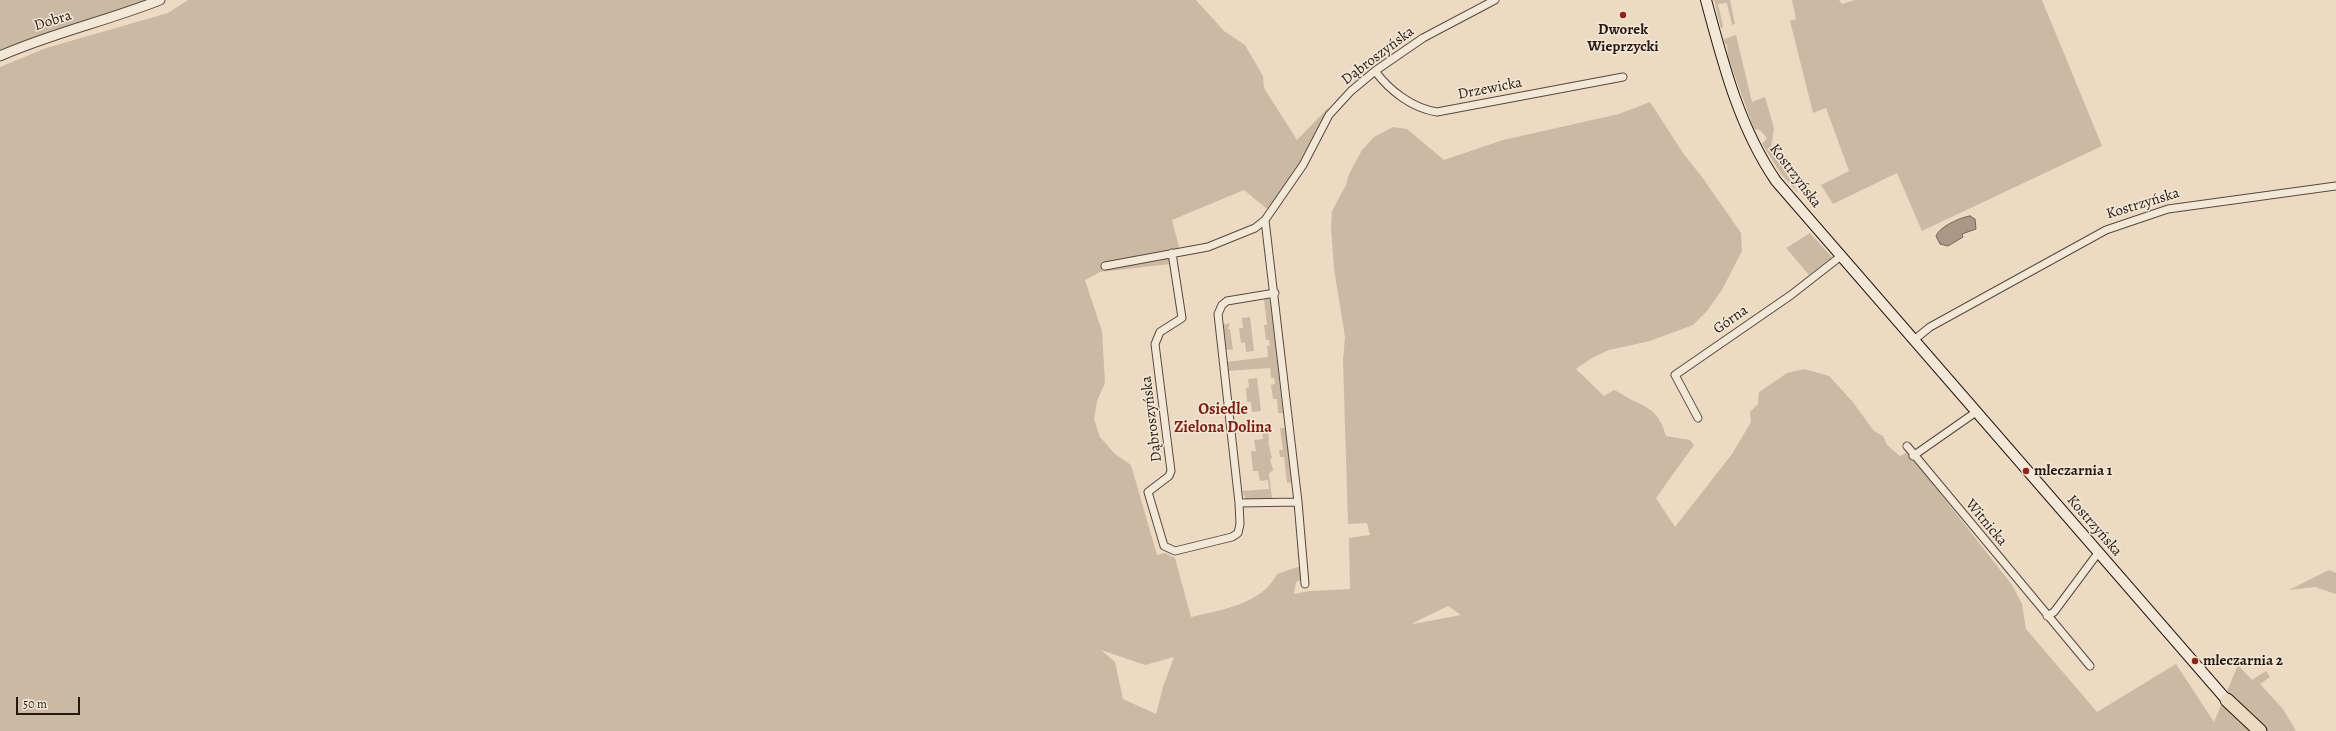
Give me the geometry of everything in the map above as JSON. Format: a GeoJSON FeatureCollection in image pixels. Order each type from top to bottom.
{"type":"FeatureCollection","features":[{"type":"Feature","properties":{"kind":"highway"},"geometry":{"type":"LineString","coordinates":[[2227,700],[2260,731]]}},
{"type":"Feature","properties":{"kind":"main road","name":"Kostrzyńska"},"geometry":{"type":"LineString","coordinates":[[1706,0],[1732,89],[1758,153],[1776,181],[2253,731]]}},
{"type":"Feature","properties":{"kind":"street","name":"Dobra"},"geometry":{"type":"LineString","coordinates":[[0,56],[34,41],[123,15],[160,0]]}},
{"type":"Feature","properties":{"kind":"street","name":"Dąbroszyńska"},"geometry":{"type":"LineString","coordinates":[[1105,266],[1208,247],[1255,228],[1265,220],[1303,165],[1329,115],[1351,91],[1375,71],[1423,38],[1495,0]]}},
{"type":"Feature","properties":{"kind":"street","name":"Drzewicka"},"geometry":{"type":"LineString","coordinates":[[1375,71],[1384,82],[1419,108],[1437,112],[1623,77]]}},
{"type":"Feature","properties":{"kind":"street","name":"Kostrzyńska"},"geometry":{"type":"LineString","coordinates":[[1914,340],[1930,327],[2106,230],[2168,209],[2336,186]]}},
{"type":"Feature","properties":{"kind":"street"},"geometry":{"type":"LineString","coordinates":[[1265,220],[1298,502],[1305,584]]}},
{"type":"Feature","properties":{"kind":"street","name":"Dąbroszyńska"},"geometry":{"type":"LineString","coordinates":[[1172,253],[1182,318],[1160,332],[1155,344],[1171,471],[1169,476],[1148,492],[1164,546],[1175,552],[1232,537],[1238,533],[1240,524],[1239,503],[1218,314],[1222,305],[1227,301],[1274,293]]}},
{"type":"Feature","properties":{"kind":"street","name":"Górna"},"geometry":{"type":"LineString","coordinates":[[1698,418],[1675,375],[1790,295],[1841,256]]}},
{"type":"Feature","properties":{"kind":"street"},"geometry":{"type":"LineString","coordinates":[[1913,456],[1976,412]]}},
{"type":"Feature","properties":{"kind":"street","name":"Witnicka"},"geometry":{"type":"LineString","coordinates":[[1907,446],[1913,456],[2090,666]]}},
{"type":"Feature","properties":{"kind":"street"},"geometry":{"type":"LineString","coordinates":[[1239,503],[1298,502]]}},
{"type":"Feature","properties":{"kind":"street"},"geometry":{"type":"LineString","coordinates":[[2047,616],[2054,612],[2098,553]]}},
{"type":"Feature","properties":{"kind":"shaded area"},"geometry":{"type":"Polygon","coordinates":[[[0,0],[145,0],[0,51],[0,0]]]}},
{"type":"Feature","properties":{"kind":"shaded area"},"geometry":{"type":"Polygon","coordinates":[[[188,0],[1196,0],[1224,31],[1245,45],[1263,76],[1264,88],[1297,140],[1329,107],[1293,174],[1267,209],[1244,190],[1172,220],[1179,247],[1170,264],[1100,272],[1085,280],[1102,331],[1105,383],[1097,401],[1094,419],[1100,437],[1115,454],[1131,465],[1157,555],[1165,553],[1175,558],[1191,617],[1215,612],[1251,599],[1270,584],[1277,574],[1301,566],[1301,580],[1296,582],[1294,594],[1309,591],[1350,589],[1349,538],[1370,535],[1367,523],[1348,524],[1343,360],[1345,337],[1334,269],[1331,227],[1332,211],[1362,150],[1374,137],[1393,127],[1407,129],[1444,160],[1503,140],[1619,114],[1650,102],[1683,153],[1702,177],[1741,233],[1742,251],[1723,288],[1707,311],[1693,325],[1650,341],[1609,350],[1592,358],[1576,369],[1604,396],[1614,390],[1651,410],[1661,423],[1666,436],[1690,440],[1694,445],[1656,498],[1675,527],[1732,454],[1751,422],[1750,412],[1758,404],[1759,392],[1787,373],[1804,369],[1829,376],[1852,401],[1874,431],[1883,436],[1887,445],[1900,456],[1908,452],[2012,585],[2022,604],[2026,629],[2097,712],[2176,664],[2214,722],[2238,665],[2252,680],[2266,671],[2270,677],[2260,684],[2283,709],[2296,731],[0,731],[0,67],[46,48],[168,13],[188,0]],[[1448,606],[1413,623],[1413,624],[1461,615],[1448,606]],[[1101,650],[1115,662],[1123,699],[1156,714],[1163,687],[1174,657],[1145,665],[1101,650]]]}},
{"type":"Feature","properties":{"kind":"shaded area"},"geometry":{"type":"Polygon","coordinates":[[[1714,0],[1730,0],[1735,24],[1732,25],[1727,3],[1718,4],[1723,26],[1721,29],[1714,0]]]}},
{"type":"Feature","properties":{"kind":"shaded area"},"geometry":{"type":"Polygon","coordinates":[[[1792,0],[1839,0],[1842,4],[1855,0],[2042,0],[2102,146],[1922,231],[1897,173],[1833,204],[1821,185],[1849,171],[1826,108],[1813,113],[1790,21],[1796,19],[1792,0]]]}},
{"type":"Feature","properties":{"kind":"shaded area"},"geometry":{"type":"Polygon","coordinates":[[[1736,35],[1752,102],[1765,97],[1774,128],[1771,149],[1799,194],[1781,174],[1762,144],[1767,138],[1760,130],[1754,129],[1728,57],[1727,44],[1725,44],[1724,39],[1736,35]]]}},
{"type":"Feature","properties":{"kind":"shaded area"},"geometry":{"type":"Polygon","coordinates":[[[1970,216],[1975,219],[1976,229],[1962,234],[1963,237],[1948,246],[1940,244],[1936,236],[1941,229],[1956,220],[1970,216]]]}},
{"type":"Feature","properties":{"kind":"shaded area"},"geometry":{"type":"Polygon","coordinates":[[[1810,233],[1832,257],[1809,275],[1786,248],[1810,233]]]}},
{"type":"Feature","properties":{"kind":"shaded area"},"geometry":{"type":"Polygon","coordinates":[[[1264,299],[1270,299],[1283,413],[1278,413],[1277,399],[1273,399],[1271,385],[1275,384],[1274,378],[1271,378],[1270,368],[1227,371],[1226,362],[1268,357],[1267,346],[1270,346],[1269,340],[1266,340],[1264,325],[1267,325],[1264,299]]]}},
{"type":"Feature","properties":{"kind":"shaded area"},"geometry":{"type":"Polygon","coordinates":[[[1250,317],[1254,351],[1246,352],[1245,342],[1241,343],[1239,328],[1243,328],[1242,318],[1250,317]]]}},
{"type":"Feature","properties":{"kind":"shaded area"},"geometry":{"type":"Polygon","coordinates":[[[1230,323],[1228,329],[1230,329],[1233,350],[1225,349],[1223,325],[1230,323]]]}},
{"type":"Feature","properties":{"kind":"shaded area"},"geometry":{"type":"Polygon","coordinates":[[[1257,378],[1261,411],[1252,412],[1251,402],[1247,402],[1246,388],[1249,387],[1248,379],[1257,378]]]}},
{"type":"Feature","properties":{"kind":"shaded area"},"geometry":{"type":"Polygon","coordinates":[[[1280,428],[1286,428],[1291,482],[1287,483],[1284,457],[1280,457],[1279,450],[1283,450],[1280,428]]]}},
{"type":"Feature","properties":{"kind":"shaded area"},"geometry":{"type":"Polygon","coordinates":[[[1262,430],[1268,430],[1268,441],[1272,458],[1270,459],[1273,470],[1269,474],[1272,498],[1246,499],[1242,491],[1269,489],[1268,480],[1260,481],[1258,471],[1253,471],[1251,451],[1256,451],[1254,440],[1263,439],[1262,430]]]}},
{"type":"Feature","properties":{"kind":"shaded area"},"geometry":{"type":"Polygon","coordinates":[[[2329,570],[2336,573],[2336,594],[2315,587],[2289,590],[2329,570]]]}},
{"type":"Feature","properties":{"kind":"place","name":"Dworek Wieprzycki"},"geometry":{"type":"Point","coordinates":[1623,15]}},
{"type":"Feature","properties":{"kind":"place","name":"mleczarnia 1"},"geometry":{"type":"Point","coordinates":[2026,471]}},
{"type":"Feature","properties":{"kind":"place","name":"mleczarnia 2"},"geometry":{"type":"Point","coordinates":[2195,661]}},
{"type":"Feature","properties":{"kind":"district","name":"Osiedle Zielona Dolina"},"geometry":{"type":"Point","coordinates":[1223,419]}}]}
